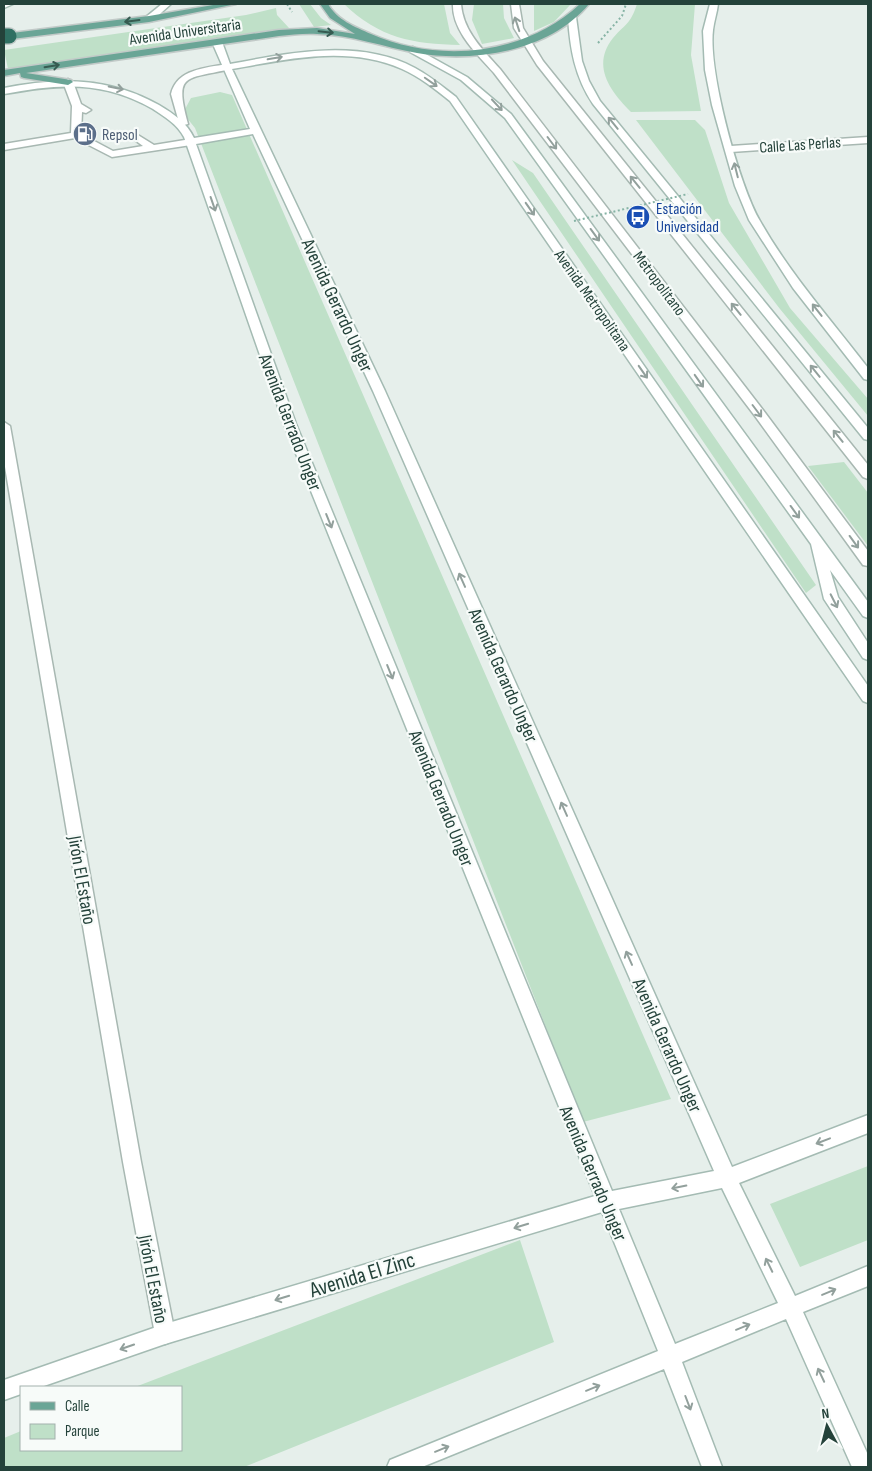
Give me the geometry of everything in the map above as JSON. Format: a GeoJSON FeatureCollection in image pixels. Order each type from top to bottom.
{"type":"FeatureCollection","features":[{"type":"Feature","properties":{"kind":"main road"},"geometry":{"type":"LineString","coordinates":[[4,5],[9,4]]}},
{"type":"Feature","properties":{"kind":"main road"},"geometry":{"type":"LineString","coordinates":[[149,19],[168,4]]}},
{"type":"Feature","properties":{"kind":"main road","name":"Avenida Universitaria"},"geometry":{"type":"LineString","coordinates":[[6,36],[149,19],[232,4]]}},
{"type":"Feature","properties":{"kind":"main road"},"geometry":{"type":"LineString","coordinates":[[324,4],[344,25],[372,39],[413,50],[446,53],[478,52],[526,42],[553,31],[572,17],[582,5]]}},
{"type":"Feature","properties":{"kind":"main road","name":"Metropolitano"},"geometry":{"type":"LineString","coordinates":[[457,4],[459,19],[478,52],[497,71],[735,381],[868,562]]}},
{"type":"Feature","properties":{"kind":"main road"},"geometry":{"type":"LineString","coordinates":[[515,4],[515,19],[526,42],[546,70],[868,474]]}},
{"type":"Feature","properties":{"kind":"main road"},"geometry":{"type":"LineString","coordinates":[[714,4],[708,31],[710,70],[717,105],[740,186],[754,220],[797,285],[868,376]]}},
{"type":"Feature","properties":{"kind":"main road"},"geometry":{"type":"LineString","coordinates":[[572,17],[578,66],[583,82],[596,102],[868,436]]}},
{"type":"Feature","properties":{"kind":"main road","name":"Avenida Universitaria"},"geometry":{"type":"LineString","coordinates":[[6,73],[304,31],[330,32],[372,39]]}},
{"type":"Feature","properties":{"kind":"main road","name":"Avenida Gerardo Unger"},"geometry":{"type":"LineString","coordinates":[[217,42],[256,131],[379,391],[727,1178],[791,1308]]}},
{"type":"Feature","properties":{"kind":"main road"},"geometry":{"type":"LineString","coordinates":[[413,50],[445,65],[485,92],[508,116],[868,612]]}},
{"type":"Feature","properties":{"kind":"main road","name":"Avenida Metropolitana"},"geometry":{"type":"LineString","coordinates":[[227,67],[314,52],[362,54],[399,64],[428,79],[453,99],[868,697]]}},
{"type":"Feature","properties":{"kind":"main road","name":"Avenida Gerrado Unger"},"geometry":{"type":"LineString","coordinates":[[227,67],[192,74],[180,82],[176,93],[183,124],[290,424],[605,1202],[670,1357],[712,1467]]}},
{"type":"Feature","properties":{"kind":"main road"},"geometry":{"type":"LineString","coordinates":[[6,73],[96,84],[124,90],[153,104],[183,124]]}},
{"type":"Feature","properties":{"kind":"main road"},"geometry":{"type":"LineString","coordinates":[[4,91],[68,82]]}},
{"type":"Feature","properties":{"kind":"main road"},"geometry":{"type":"LineString","coordinates":[[68,82],[81,108],[76,134]]}},
{"type":"Feature","properties":{"kind":"main road"},"geometry":{"type":"LineString","coordinates":[[4,147],[76,134],[112,154],[256,131]]}},
{"type":"Feature","properties":{"kind":"main road"},"geometry":{"type":"LineString","coordinates":[[134,135],[152,148]]}},
{"type":"Feature","properties":{"kind":"main road","name":"Calle Las Perlas"},"geometry":{"type":"LineString","coordinates":[[731,149],[868,140]]}},
{"type":"Feature","properties":{"kind":"main road","name":"Jirón El Estaño"},"geometry":{"type":"LineString","coordinates":[[4,426],[130,1152],[165,1334]]}},
{"type":"Feature","properties":{"kind":"main road"},"geometry":{"type":"LineString","coordinates":[[814,538],[831,599],[868,654]]}},
{"type":"Feature","properties":{"kind":"main road","name":"Avenida El Zinc"},"geometry":{"type":"LineString","coordinates":[[4,1390],[165,1334],[605,1202],[727,1178],[868,1124]]}},
{"type":"Feature","properties":{"kind":"main road"},"geometry":{"type":"LineString","coordinates":[[397,1467],[868,1276]]}},
{"type":"Feature","properties":{"kind":"main road"},"geometry":{"type":"LineString","coordinates":[[791,1308],[863,1467]]}},
{"type":"Feature","properties":{"kind":"path"},"geometry":{"type":"LineString","coordinates":[[596,50],[597,44],[622,16],[626,4]]}},
{"type":"Feature","properties":{"kind":"path"},"geometry":{"type":"LineString","coordinates":[[574,221],[688,194]]}},
{"type":"Feature","properties":{"kind":"green space"},"geometry":{"type":"Polygon","coordinates":[[[299,4],[310,4],[321,18],[331,25],[314,27],[299,4]]]}},
{"type":"Feature","properties":{"kind":"green space"},"geometry":{"type":"Polygon","coordinates":[[[344,4],[444,4],[450,33],[460,45],[427,43],[397,37],[370,25],[344,4]]]}},
{"type":"Feature","properties":{"kind":"green space"},"geometry":{"type":"Polygon","coordinates":[[[474,4],[503,4],[504,18],[514,38],[482,44],[472,20],[474,4]]]}},
{"type":"Feature","properties":{"kind":"green space"},"geometry":{"type":"Polygon","coordinates":[[[534,4],[571,4],[554,22],[534,31],[534,4]]]}},
{"type":"Feature","properties":{"kind":"green space"},"geometry":{"type":"Polygon","coordinates":[[[637,4],[695,4],[691,55],[701,111],[631,112],[610,87],[603,68],[607,48],[613,38],[630,20],[637,4]]]}},
{"type":"Feature","properties":{"kind":"green space"},"geometry":{"type":"Polygon","coordinates":[[[276,8],[277,15],[290,29],[8,69],[4,50],[246,15],[276,8]]]}},
{"type":"Feature","properties":{"kind":"green space"},"geometry":{"type":"Polygon","coordinates":[[[220,92],[232,95],[671,1099],[583,1122],[195,128],[183,113],[191,98],[220,92]]]}},
{"type":"Feature","properties":{"kind":"green space"},"geometry":{"type":"Polygon","coordinates":[[[636,120],[695,120],[705,130],[729,203],[790,308],[868,399],[868,416],[780,309],[636,120]]]}},
{"type":"Feature","properties":{"kind":"green space"},"geometry":{"type":"Polygon","coordinates":[[[512,160],[533,173],[816,585],[806,593],[512,160]]]}},
{"type":"Feature","properties":{"kind":"green space"},"geometry":{"type":"Polygon","coordinates":[[[844,462],[868,493],[868,546],[808,466],[844,462]]]}},
{"type":"Feature","properties":{"kind":"green space"},"geometry":{"type":"Polygon","coordinates":[[[868,1166],[868,1240],[800,1267],[770,1204],[868,1166]]]}},
{"type":"Feature","properties":{"kind":"green space"},"geometry":{"type":"Polygon","coordinates":[[[520,1240],[554,1342],[244,1467],[4,1467],[4,1438],[20,1431],[20,1451],[182,1451],[182,1386],[138,1386],[520,1240]]]}},
{"type":"Feature","properties":{"kind":"place","name":"Repsol"},"geometry":{"type":"Point","coordinates":[85,134]}},
{"type":"Feature","properties":{"kind":"place","name":"Estación Universidad"},"geometry":{"type":"Point","coordinates":[638,217]}}]}
